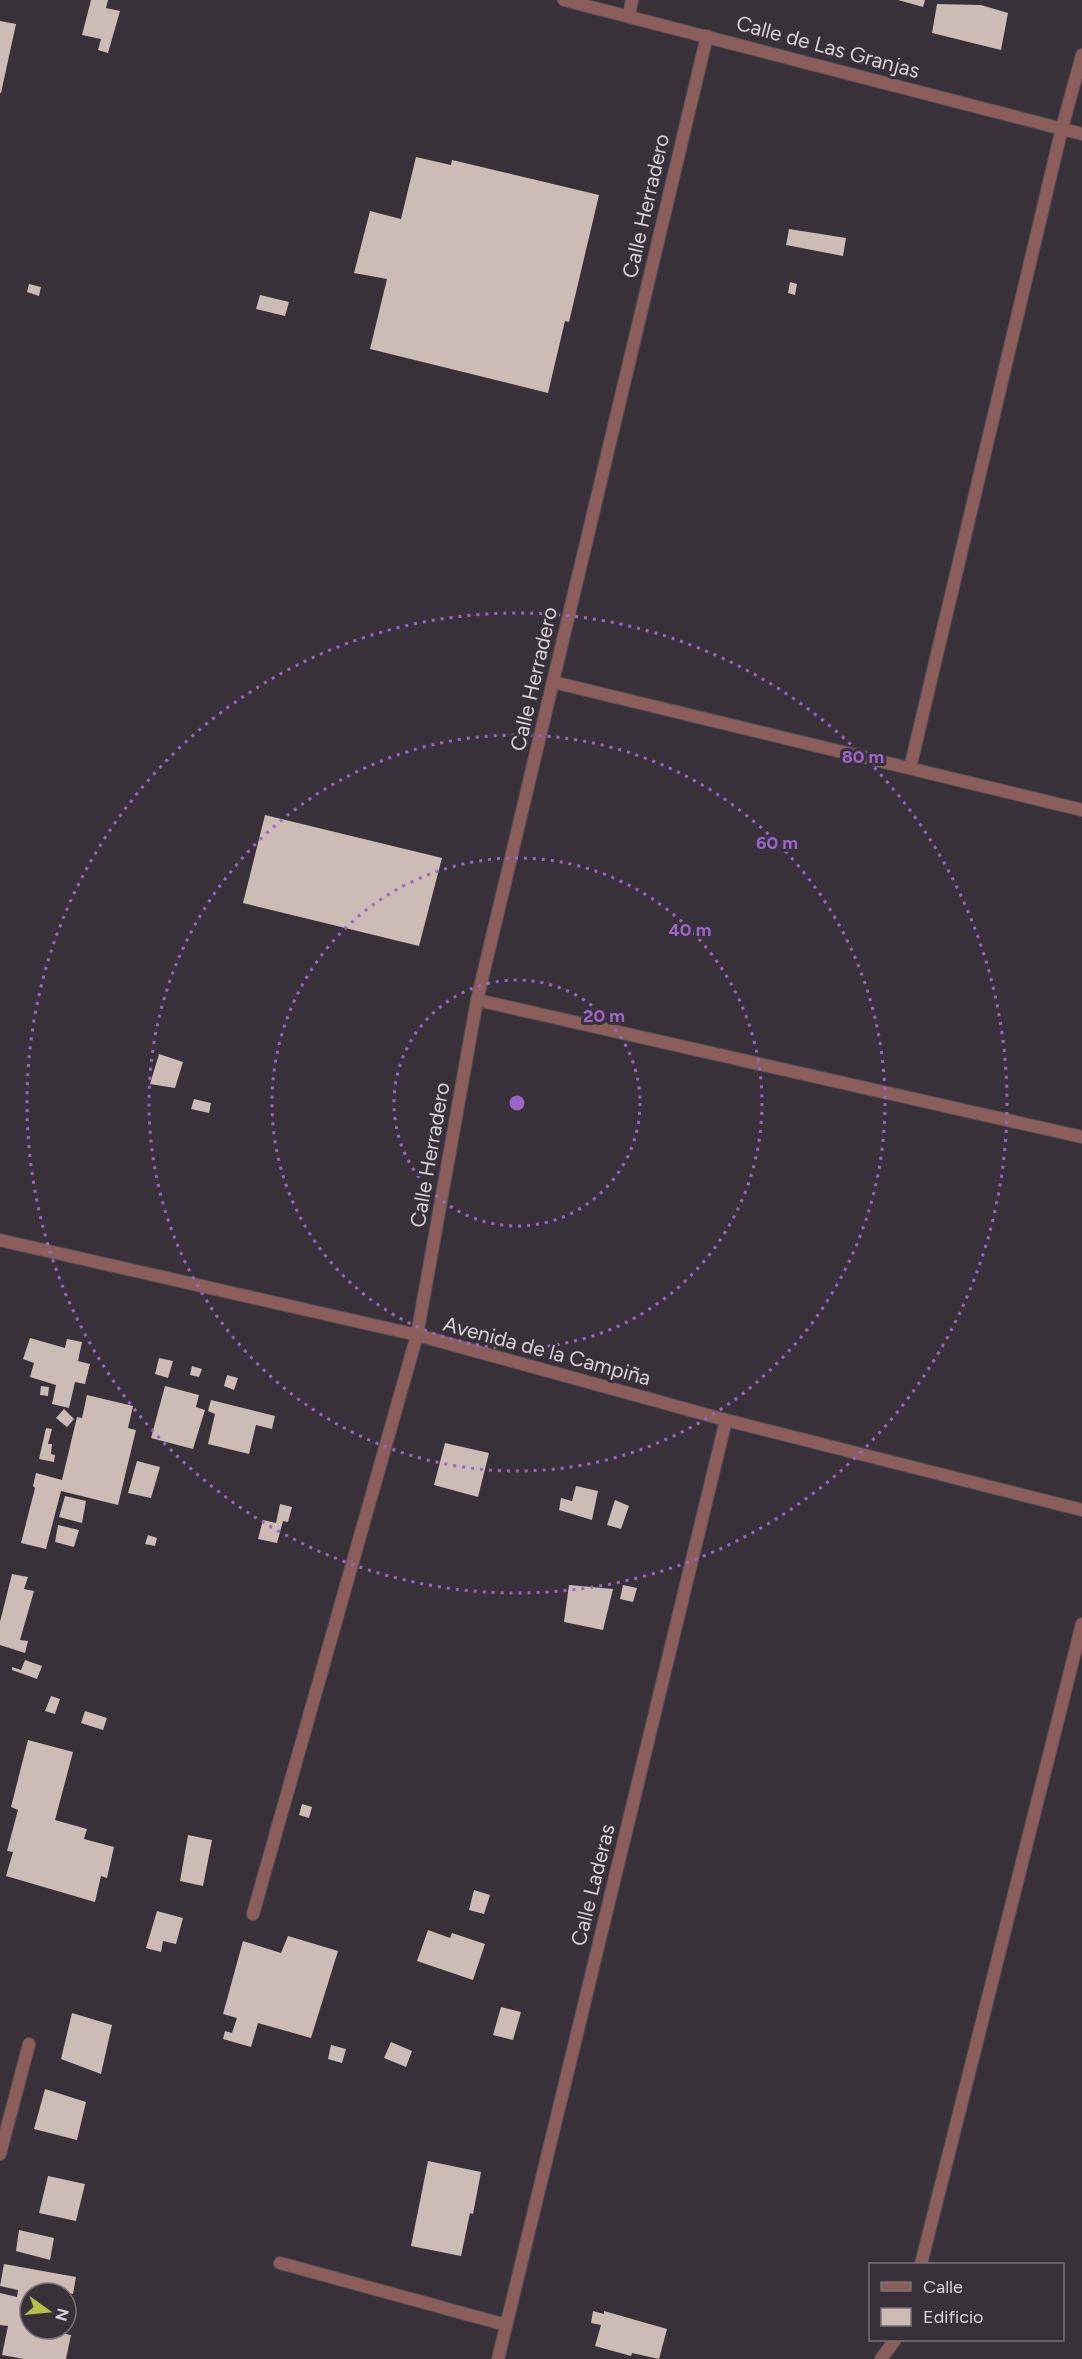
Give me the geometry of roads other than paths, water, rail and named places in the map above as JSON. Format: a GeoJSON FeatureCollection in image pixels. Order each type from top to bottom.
{"type":"FeatureCollection","features":[{"type":"Feature","properties":{"kind":"street","name":"Calle de Las Granjas"},"geometry":{"type":"LineString","coordinates":[[564,0],[1082,134]]}},
{"type":"Feature","properties":{"kind":"street"},"geometry":{"type":"LineString","coordinates":[[629,16],[632,0]]}},
{"type":"Feature","properties":{"kind":"street","name":"Calle Herradero"},"geometry":{"type":"LineString","coordinates":[[253,1914],[417,1335],[477,1000],[706,36]]}},
{"type":"Feature","properties":{"kind":"street"},"geometry":{"type":"LineString","coordinates":[[910,768],[1062,129],[1082,55]]}},
{"type":"Feature","properties":{"kind":"street"},"geometry":{"type":"LineString","coordinates":[[553,682],[1082,810]]}},
{"type":"Feature","properties":{"kind":"street"},"geometry":{"type":"LineString","coordinates":[[477,1000],[1082,1137]]}},
{"type":"Feature","properties":{"kind":"street","name":"Avenida de la Campiña"},"geometry":{"type":"LineString","coordinates":[[0,1240],[417,1335],[726,1420],[1082,1510]]}},
{"type":"Feature","properties":{"kind":"street","name":"Calle Laderas"},"geometry":{"type":"LineString","coordinates":[[498,2359],[726,1420]]}},
{"type":"Feature","properties":{"kind":"street"},"geometry":{"type":"LineString","coordinates":[[922,2263],[1082,1624]]}},
{"type":"Feature","properties":{"kind":"street"},"geometry":{"type":"LineString","coordinates":[[0,2154],[29,2044]]}},
{"type":"Feature","properties":{"kind":"street"},"geometry":{"type":"LineString","coordinates":[[280,2263],[506,2325]]}},
{"type":"Feature","properties":{"kind":"street"},"geometry":{"type":"LineString","coordinates":[[881,2359],[894,2341]]}}]}
